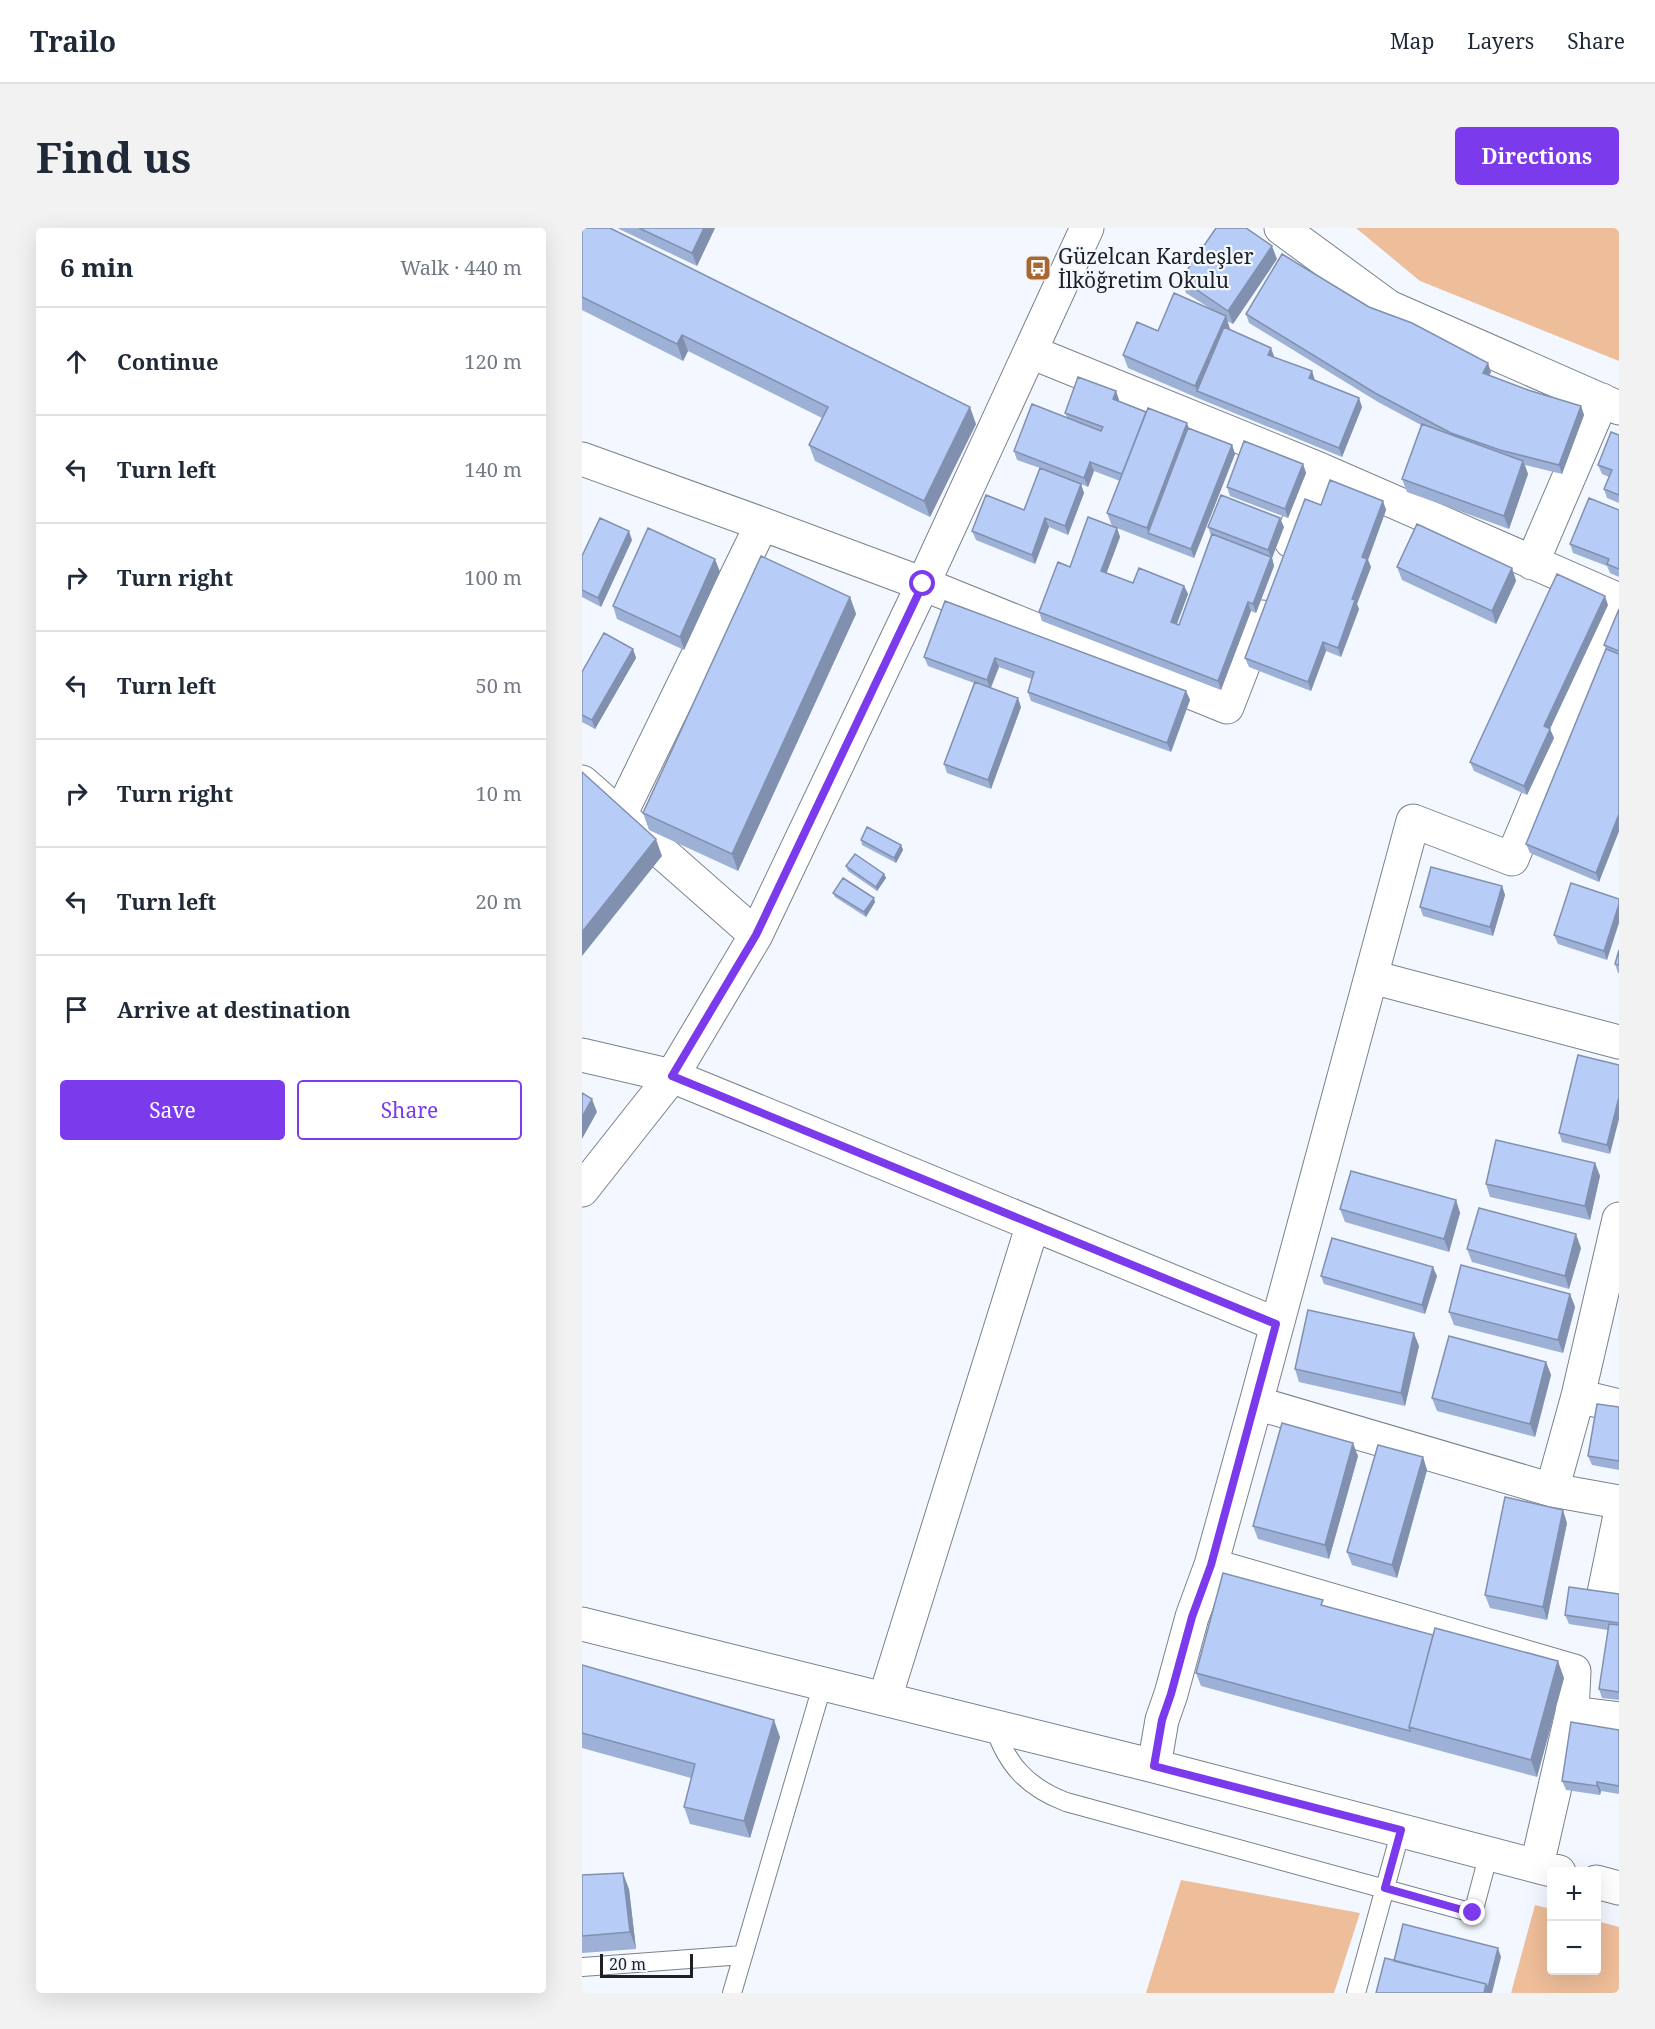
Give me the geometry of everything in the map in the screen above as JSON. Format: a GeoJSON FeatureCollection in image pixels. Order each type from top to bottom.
{"type":"FeatureCollection","features":[{"type":"Feature","properties":{"kind":"street"},"geometry":{"type":"LineString","coordinates":[[582,1190],[672,1076],[756,935],[923,584],[1087,228]]}},
{"type":"Feature","properties":{"kind":"street"},"geometry":{"type":"LineString","coordinates":[[1281,228],[1389,307],[1610,404],[1532,563]]}},
{"type":"Feature","properties":{"kind":"street"},"geometry":{"type":"LineString","coordinates":[[1031,352],[1319,469],[1619,602],[1512,859],[1413,820],[1211,1565],[1192,1617],[1162,1720],[1154,1766]]}},
{"type":"Feature","properties":{"kind":"street"},"geometry":{"type":"LineString","coordinates":[[582,459],[923,584],[1227,706],[1319,469]]}},
{"type":"Feature","properties":{"kind":"street"},"geometry":{"type":"LineString","coordinates":[[620,815],[762,524]]}},
{"type":"Feature","properties":{"kind":"street"},"geometry":{"type":"LineString","coordinates":[[582,782],[756,935]]}},
{"type":"Feature","properties":{"kind":"street"},"geometry":{"type":"LineString","coordinates":[[1371,977],[1619,1042]]}},
{"type":"Feature","properties":{"kind":"street"},"geometry":{"type":"LineString","coordinates":[[582,1055],[672,1076],[1276,1324]]}},
{"type":"Feature","properties":{"kind":"street"},"geometry":{"type":"LineString","coordinates":[[1552,1490],[1578,1396],[1619,1219]]}},
{"type":"Feature","properties":{"kind":"street"},"geometry":{"type":"LineString","coordinates":[[885,1698],[1033,1224]]}},
{"type":"Feature","properties":{"kind":"street"},"geometry":{"type":"LineString","coordinates":[[1578,1396],[1619,1406]]}},
{"type":"Feature","properties":{"kind":"street"},"geometry":{"type":"LineString","coordinates":[[1256,1403],[1552,1490],[1619,1502]]}},
{"type":"Feature","properties":{"kind":"street"},"geometry":{"type":"LineString","coordinates":[[1619,1520],[1604,1593],[1619,1595]]}},
{"type":"Feature","properties":{"kind":"street"},"geometry":{"type":"LineString","coordinates":[[1211,1565],[1574,1671],[1572,1713],[1548,1867]]}},
{"type":"Feature","properties":{"kind":"street"},"geometry":{"type":"LineString","coordinates":[[582,1624],[885,1698],[1547,1868]]}},
{"type":"Feature","properties":{"kind":"street"},"geometry":{"type":"LineString","coordinates":[[1572,1713],[1619,1719]]}},
{"type":"Feature","properties":{"kind":"street"},"geometry":{"type":"LineString","coordinates":[[1601,1883],[1619,1888]]}},
{"type":"Feature","properties":{"kind":"lane"},"geometry":{"type":"LineString","coordinates":[[732,1993],[823,1683]]}},
{"type":"Feature","properties":{"kind":"lane"},"geometry":{"type":"LineString","coordinates":[[994,1726],[1000,1745],[1024,1778],[1051,1796],[1066,1802],[1473,1913],[1489,1853]]}},
{"type":"Feature","properties":{"kind":"lane"},"geometry":{"type":"LineString","coordinates":[[1356,1993],[1401,1830]]}},
{"type":"Feature","properties":{"kind":"lane"},"geometry":{"type":"LineString","coordinates":[[582,1967],[743,1955]]}},
{"type":"Feature","properties":{"kind":"shaded area"},"geometry":{"type":"Polygon","coordinates":[[[1356,228],[1619,228],[1619,361],[1420,281],[1356,228]]]}},
{"type":"Feature","properties":{"kind":"shaded area"},"geometry":{"type":"Polygon","coordinates":[[[1181,1880],[1360,1913],[1334,1993],[1146,1993],[1181,1880]]]}},
{"type":"Feature","properties":{"kind":"shaded area"},"geometry":{"type":"Polygon","coordinates":[[[1535,1905],[1547,1908],[1547,1975],[1601,1975],[1601,1922],[1619,1927],[1619,1993],[1511,1993],[1535,1905]]]}},
{"type":"Feature","properties":{"kind":"building"},"geometry":{"type":"Polygon","coordinates":[[[582,228],[610,228],[970,407],[924,501],[809,445],[828,407],[682,335],[677,344],[582,297],[582,228]]]}},
{"type":"Feature","properties":{"kind":"building"},"geometry":{"type":"Polygon","coordinates":[[[639,228],[704,228],[692,253],[639,228]]]}},
{"type":"Feature","properties":{"kind":"building"},"geometry":{"type":"Polygon","coordinates":[[[1216,228],[1246,228],[1272,246],[1228,311],[1181,279],[1216,228]]]}},
{"type":"Feature","properties":{"kind":"building"},"geometry":{"type":"Polygon","coordinates":[[[1282,254],[1369,307],[1412,323],[1488,363],[1483,373],[1581,406],[1559,465],[1500,450],[1451,433],[1375,393],[1246,314],[1282,254]]]}},
{"type":"Feature","properties":{"kind":"building"},"geometry":{"type":"Polygon","coordinates":[[[1174,293],[1226,316],[1195,386],[1123,355],[1137,322],[1158,331],[1174,293]]]}},
{"type":"Feature","properties":{"kind":"building"},"geometry":{"type":"Polygon","coordinates":[[[1224,327],[1271,348],[1268,355],[1312,371],[1309,378],[1359,398],[1339,448],[1197,391],[1224,327]]]}},
{"type":"Feature","properties":{"kind":"building"},"geometry":{"type":"Polygon","coordinates":[[[1078,377],[1116,391],[1113,399],[1146,412],[1122,474],[1090,462],[1084,478],[1014,451],[1032,404],[1101,431],[1103,427],[1065,413],[1078,377]]]}},
{"type":"Feature","properties":{"kind":"building"},"geometry":{"type":"Polygon","coordinates":[[[1148,408],[1187,423],[1147,528],[1107,513],[1148,408]]]}},
{"type":"Feature","properties":{"kind":"building"},"geometry":{"type":"Polygon","coordinates":[[[1422,424],[1523,461],[1504,516],[1402,479],[1422,424]]]}},
{"type":"Feature","properties":{"kind":"building"},"geometry":{"type":"Polygon","coordinates":[[[1188,428],[1232,445],[1191,549],[1148,533],[1188,428]]]}},
{"type":"Feature","properties":{"kind":"building"},"geometry":{"type":"Polygon","coordinates":[[[1611,432],[1619,435],[1619,495],[1604,489],[1612,470],[1598,465],[1611,432]]]}},
{"type":"Feature","properties":{"kind":"building"},"geometry":{"type":"Polygon","coordinates":[[[1244,441],[1303,464],[1285,509],[1227,487],[1244,441]]]}},
{"type":"Feature","properties":{"kind":"building"},"geometry":{"type":"Polygon","coordinates":[[[1040,468],[1081,484],[1065,526],[1045,518],[1032,555],[972,531],[986,495],[1024,510],[1040,468]]]}},
{"type":"Feature","properties":{"kind":"building"},"geometry":{"type":"Polygon","coordinates":[[[1330,480],[1383,501],[1362,557],[1367,559],[1352,599],[1355,600],[1338,648],[1323,642],[1308,682],[1245,658],[1305,499],[1321,505],[1330,480]]]}},
{"type":"Feature","properties":{"kind":"building"},"geometry":{"type":"Polygon","coordinates":[[[1221,495],[1280,518],[1268,550],[1208,527],[1221,495]]]}},
{"type":"Feature","properties":{"kind":"building"},"geometry":{"type":"Polygon","coordinates":[[[1589,498],[1619,510],[1619,569],[1607,564],[1609,559],[1570,544],[1589,498]]]}},
{"type":"Feature","properties":{"kind":"building"},"geometry":{"type":"Polygon","coordinates":[[[1088,517],[1117,528],[1101,571],[1133,583],[1139,568],[1184,586],[1171,622],[1179,625],[1212,534],[1271,557],[1253,604],[1248,602],[1218,681],[1039,612],[1058,562],[1070,567],[1088,517]]]}},
{"type":"Feature","properties":{"kind":"building"},"geometry":{"type":"Polygon","coordinates":[[[600,518],[629,531],[598,598],[582,590],[582,556],[600,518]]]}},
{"type":"Feature","properties":{"kind":"building"},"geometry":{"type":"Polygon","coordinates":[[[1417,524],[1512,568],[1492,611],[1397,567],[1417,524]]]}},
{"type":"Feature","properties":{"kind":"building"},"geometry":{"type":"Polygon","coordinates":[[[648,528],[715,559],[680,637],[613,606],[648,528]]]}},
{"type":"Feature","properties":{"kind":"building"},"geometry":{"type":"Polygon","coordinates":[[[761,556],[850,597],[732,854],[643,813],[761,556]]]}},
{"type":"Feature","properties":{"kind":"building"},"geometry":{"type":"Polygon","coordinates":[[[1557,574],[1605,596],[1544,726],[1550,729],[1524,786],[1470,762],[1557,574]]]}},
{"type":"Feature","properties":{"kind":"building"},"geometry":{"type":"Polygon","coordinates":[[[945,601],[1186,691],[1167,743],[1028,692],[1034,672],[995,658],[987,680],[924,657],[945,601]]]}},
{"type":"Feature","properties":{"kind":"building"},"geometry":{"type":"Polygon","coordinates":[[[1619,609],[1619,651],[1604,645],[1619,609]]]}},
{"type":"Feature","properties":{"kind":"building"},"geometry":{"type":"Polygon","coordinates":[[[604,633],[633,649],[592,720],[582,715],[582,672],[604,633]]]}},
{"type":"Feature","properties":{"kind":"building"},"geometry":{"type":"Polygon","coordinates":[[[1606,649],[1619,654],[1619,814],[1596,873],[1526,844],[1606,649]]]}},
{"type":"Feature","properties":{"kind":"building"},"geometry":{"type":"Polygon","coordinates":[[[975,682],[1018,698],[988,780],[944,764],[975,682]]]}},
{"type":"Feature","properties":{"kind":"building"},"geometry":{"type":"Polygon","coordinates":[[[582,772],[656,839],[582,932],[582,772]]]}},
{"type":"Feature","properties":{"kind":"building"},"geometry":{"type":"Polygon","coordinates":[[[867,827],[901,845],[894,858],[861,840],[867,827]]]}},
{"type":"Feature","properties":{"kind":"building"},"geometry":{"type":"Polygon","coordinates":[[[855,854],[884,874],[876,887],[846,866],[855,854]]]}},
{"type":"Feature","properties":{"kind":"building"},"geometry":{"type":"Polygon","coordinates":[[[1431,867],[1502,886],[1490,927],[1420,907],[1431,867]]]}},
{"type":"Feature","properties":{"kind":"building"},"geometry":{"type":"Polygon","coordinates":[[[843,878],[874,898],[864,912],[833,893],[843,878]]]}},
{"type":"Feature","properties":{"kind":"building"},"geometry":{"type":"Polygon","coordinates":[[[1571,883],[1619,899],[1604,951],[1554,935],[1571,883]]]}},
{"type":"Feature","properties":{"kind":"building"},"geometry":{"type":"Polygon","coordinates":[[[1619,950],[1619,965],[1615,964],[1619,950]]]}},
{"type":"Feature","properties":{"kind":"building"},"geometry":{"type":"Polygon","coordinates":[[[1578,1055],[1619,1065],[1619,1097],[1607,1145],[1559,1133],[1578,1055]]]}},
{"type":"Feature","properties":{"kind":"building"},"geometry":{"type":"Polygon","coordinates":[[[582,1093],[592,1099],[582,1117],[582,1093]]]}},
{"type":"Feature","properties":{"kind":"building"},"geometry":{"type":"Polygon","coordinates":[[[1496,1140],[1595,1163],[1585,1206],[1486,1184],[1496,1140]]]}},
{"type":"Feature","properties":{"kind":"building"},"geometry":{"type":"Polygon","coordinates":[[[1351,1171],[1456,1200],[1444,1239],[1340,1209],[1351,1171]]]}},
{"type":"Feature","properties":{"kind":"building"},"geometry":{"type":"Polygon","coordinates":[[[1479,1208],[1576,1234],[1565,1276],[1467,1249],[1479,1208]]]}},
{"type":"Feature","properties":{"kind":"building"},"geometry":{"type":"Polygon","coordinates":[[[1332,1238],[1433,1267],[1422,1305],[1321,1276],[1332,1238]]]}},
{"type":"Feature","properties":{"kind":"building"},"geometry":{"type":"Polygon","coordinates":[[[1461,1265],[1570,1294],[1558,1340],[1449,1312],[1461,1265]]]}},
{"type":"Feature","properties":{"kind":"building"},"geometry":{"type":"Polygon","coordinates":[[[1308,1310],[1414,1333],[1401,1393],[1295,1369],[1308,1310]]]}},
{"type":"Feature","properties":{"kind":"building"},"geometry":{"type":"Polygon","coordinates":[[[1449,1336],[1546,1362],[1530,1424],[1432,1398],[1449,1336]]]}},
{"type":"Feature","properties":{"kind":"building"},"geometry":{"type":"Polygon","coordinates":[[[1597,1404],[1619,1407],[1619,1461],[1588,1456],[1597,1404]]]}},
{"type":"Feature","properties":{"kind":"building"},"geometry":{"type":"Polygon","coordinates":[[[1282,1423],[1353,1443],[1325,1545],[1253,1526],[1282,1423]]]}},
{"type":"Feature","properties":{"kind":"building"},"geometry":{"type":"Polygon","coordinates":[[[1378,1445],[1423,1457],[1392,1565],[1347,1552],[1378,1445]]]}},
{"type":"Feature","properties":{"kind":"building"},"geometry":{"type":"Polygon","coordinates":[[[1505,1497],[1563,1510],[1543,1607],[1485,1595],[1505,1497]]]}},
{"type":"Feature","properties":{"kind":"building"},"geometry":{"type":"Polygon","coordinates":[[[1223,1573],[1323,1600],[1321,1605],[1433,1635],[1409,1727],[1410,1731],[1196,1673],[1223,1573]]]}},
{"type":"Feature","properties":{"kind":"building"},"geometry":{"type":"Polygon","coordinates":[[[1569,1587],[1619,1594],[1619,1623],[1565,1615],[1569,1587]]]}},
{"type":"Feature","properties":{"kind":"building"},"geometry":{"type":"Polygon","coordinates":[[[1609,1624],[1619,1625],[1619,1692],[1599,1689],[1609,1624]]]}},
{"type":"Feature","properties":{"kind":"building"},"geometry":{"type":"Polygon","coordinates":[[[1435,1628],[1558,1661],[1531,1760],[1409,1727],[1435,1628]]]}},
{"type":"Feature","properties":{"kind":"building"},"geometry":{"type":"Polygon","coordinates":[[[582,1665],[774,1720],[744,1821],[684,1807],[695,1764],[582,1733],[582,1665]]]}},
{"type":"Feature","properties":{"kind":"building"},"geometry":{"type":"Polygon","coordinates":[[[1571,1722],[1619,1730],[1619,1786],[1597,1782],[1597,1786],[1562,1781],[1571,1722]]]}},
{"type":"Feature","properties":{"kind":"building"},"geometry":{"type":"Polygon","coordinates":[[[623,1873],[630,1932],[582,1936],[582,1875],[623,1873]]]}},
{"type":"Feature","properties":{"kind":"building"},"geometry":{"type":"Polygon","coordinates":[[[1403,1924],[1498,1948],[1488,1988],[1486,1984],[1394,1961],[1403,1924]]]}},
{"type":"Feature","properties":{"kind":"building"},"geometry":{"type":"Polygon","coordinates":[[[1385,1958],[1486,1984],[1484,1993],[1376,1993],[1385,1958]]]}},
{"type":"Feature","properties":{"kind":"place","name":"Güzelcan Kardeşler İlköğretim Okulu"},"geometry":{"type":"Point","coordinates":[1038,268]}},
{"type":"Feature","properties":{"kind":"route"},"geometry":{"type":"LineString","coordinates":[[923,584],[756,935],[672,1076],[1276,1324],[1211,1565],[1192,1617],[1162,1720],[1154,1766],[1401,1830],[1385,1888],[1473,1913]]}}]}
